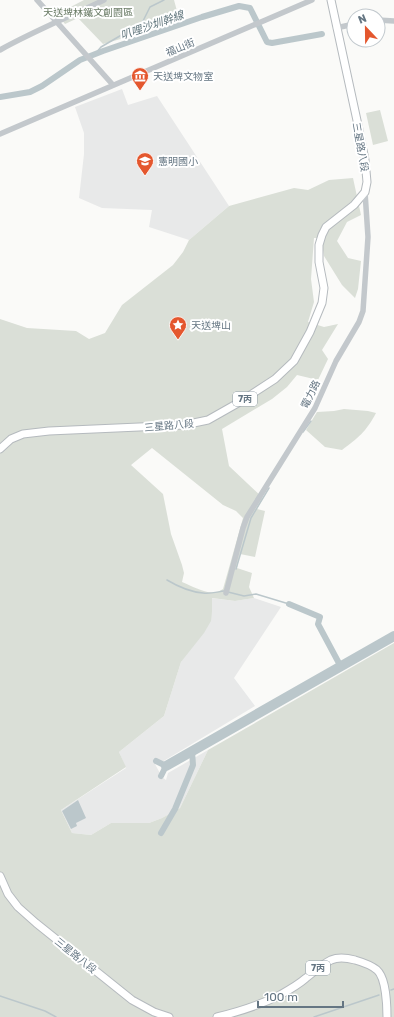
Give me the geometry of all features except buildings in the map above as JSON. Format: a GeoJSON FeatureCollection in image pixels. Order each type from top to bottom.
{"type":"FeatureCollection","features":[{"type":"Feature","properties":{"kind":"main road","name":"三星路八段"},"geometry":{"type":"LineString","coordinates":[[0,449],[11,439],[23,434],[49,431],[184,425],[208,420],[238,404],[275,379],[294,361],[310,332],[322,303],[324,288],[319,262],[319,245],[322,235],[326,227],[354,205],[365,192],[367,182],[365,160],[331,0]]}},
{"type":"Feature","properties":{"kind":"main road","name":"三星路八段"},"geometry":{"type":"LineString","coordinates":[[0,876],[8,894],[36,923],[132,1000],[154,1012],[169,1017]]}},
{"type":"Feature","properties":{"kind":"main road","name":"7丙"},"geometry":{"type":"LineString","coordinates":[[216,1017],[248,1008],[280,995],[304,980],[325,963],[332,960],[347,958],[361,961],[377,970],[387,999],[387,1017]]}},
{"type":"Feature","properties":{"kind":"street"},"geometry":{"type":"LineString","coordinates":[[37,0],[113,85]]}},
{"type":"Feature","properties":{"kind":"street"},"geometry":{"type":"LineString","coordinates":[[0,50],[28,34],[104,0]]}},
{"type":"Feature","properties":{"kind":"street","name":"福山街"},"geometry":{"type":"LineString","coordinates":[[0,134],[312,0]]}},
{"type":"Feature","properties":{"kind":"street"},"geometry":{"type":"LineString","coordinates":[[336,28],[346,26]]}},
{"type":"Feature","properties":{"kind":"street","name":"電力路"},"geometry":{"type":"LineString","coordinates":[[226,593],[242,528],[247,517],[315,408],[336,361],[359,322],[363,311],[368,237],[365,192]]}},
{"type":"Feature","properties":{"kind":"shaded area","name":"憲明國小"},"geometry":{"type":"Polygon","coordinates":[[[122,89],[128,105],[157,96],[229,206],[189,240],[149,227],[152,210],[102,208],[79,198],[84,154],[84,133],[75,107],[122,89]]]}},
{"type":"Feature","properties":{"kind":"shaded area"},"geometry":{"type":"Polygon","coordinates":[[[211,598],[235,601],[254,598],[281,607],[234,678],[255,706],[162,762],[158,760],[155,764],[162,777],[166,780],[168,773],[208,750],[180,808],[149,823],[111,823],[91,835],[72,833],[61,810],[126,768],[119,752],[164,716],[181,662],[212,612],[211,598]]]}},
{"type":"Feature","properties":{"kind":"shaded area"},"geometry":{"type":"Polygon","coordinates":[[[78,800],[86,818],[76,823],[77,826],[71,829],[62,811],[78,800]]]}},
{"type":"Feature","properties":{"kind":"green space","name":"天送埤林鐵文創園區"},"geometry":{"type":"Polygon","coordinates":[[[84,0],[174,0],[180,22],[103,44],[78,18],[65,24],[57,14],[84,0]]]}},
{"type":"Feature","properties":{"kind":"green space"},"geometry":{"type":"Polygon","coordinates":[[[380,110],[388,141],[373,145],[366,113],[380,110]]]}},
{"type":"Feature","properties":{"kind":"green space"},"geometry":{"type":"Polygon","coordinates":[[[353,178],[361,215],[347,222],[337,241],[348,258],[361,261],[358,289],[355,298],[342,285],[324,256],[321,238],[314,238],[311,279],[314,302],[308,322],[324,327],[338,324],[322,350],[328,359],[318,380],[297,375],[287,387],[272,399],[222,429],[229,466],[263,498],[257,509],[265,511],[255,557],[240,554],[237,568],[252,573],[249,587],[254,598],[235,601],[212,598],[211,621],[204,633],[181,662],[164,716],[119,752],[126,767],[61,810],[72,833],[91,835],[111,823],[149,823],[162,818],[180,808],[208,750],[394,643],[394,1017],[0,1017],[0,319],[27,328],[76,331],[89,339],[105,333],[122,305],[173,265],[183,252],[189,240],[229,206],[294,188],[308,190],[329,180],[353,178]],[[152,448],[131,465],[163,494],[171,534],[184,573],[182,582],[203,591],[213,592],[223,589],[243,518],[236,511],[223,505],[152,448]]]}},
{"type":"Feature","properties":{"kind":"green space"},"geometry":{"type":"Polygon","coordinates":[[[344,409],[376,413],[369,425],[361,434],[342,450],[325,447],[306,430],[317,412],[344,409]]]}},
{"type":"Feature","properties":{"kind":"waterway"},"geometry":{"type":"LineString","coordinates":[[95,54],[101,47],[142,23],[150,7],[164,0]]}},
{"type":"Feature","properties":{"kind":"waterway","name":"叭哩沙圳幹線"},"geometry":{"type":"LineString","coordinates":[[0,97],[30,92],[42,86],[80,60],[103,51],[239,6],[250,8],[267,42],[272,43],[322,34]]}},
{"type":"Feature","properties":{"kind":"waterway"},"geometry":{"type":"LineString","coordinates":[[303,432],[311,421]]}},
{"type":"Feature","properties":{"kind":"waterway"},"geometry":{"type":"LineString","coordinates":[[236,569],[251,518],[269,488]]}},
{"type":"Feature","properties":{"kind":"waterway"},"geometry":{"type":"LineString","coordinates":[[167,580],[184,588],[198,592],[208,593],[224,591]]}},
{"type":"Feature","properties":{"kind":"waterway"},"geometry":{"type":"LineString","coordinates":[[228,592],[244,596],[256,594],[289,604]]}},
{"type":"Feature","properties":{"kind":"waterway"},"geometry":{"type":"LineString","coordinates":[[289,604],[320,617],[318,624],[341,667]]}},
{"type":"Feature","properties":{"kind":"waterway"},"geometry":{"type":"LineString","coordinates":[[166,766],[394,636]]}},
{"type":"Feature","properties":{"kind":"waterway"},"geometry":{"type":"LineString","coordinates":[[161,833],[175,809],[193,765],[192,751]]}},
{"type":"Feature","properties":{"kind":"waterway"},"geometry":{"type":"LineString","coordinates":[[156,761],[166,766]]}},
{"type":"Feature","properties":{"kind":"waterway"},"geometry":{"type":"LineString","coordinates":[[161,776],[166,766]]}},
{"type":"Feature","properties":{"kind":"waterway"},"geometry":{"type":"LineString","coordinates":[[314,1017],[379,995]]}},
{"type":"Feature","properties":{"kind":"waterway"},"geometry":{"type":"LineString","coordinates":[[0,996],[45,1011],[56,1017]]}},
{"type":"Feature","properties":{"kind":"place","name":"天送埤文物室"},"geometry":{"type":"Point","coordinates":[140,91]}},
{"type":"Feature","properties":{"kind":"place","name":"憲明國小"},"geometry":{"type":"Point","coordinates":[145,176]}},
{"type":"Feature","properties":{"kind":"place","name":"天送埤山"},"geometry":{"type":"Point","coordinates":[178,340]}}]}
